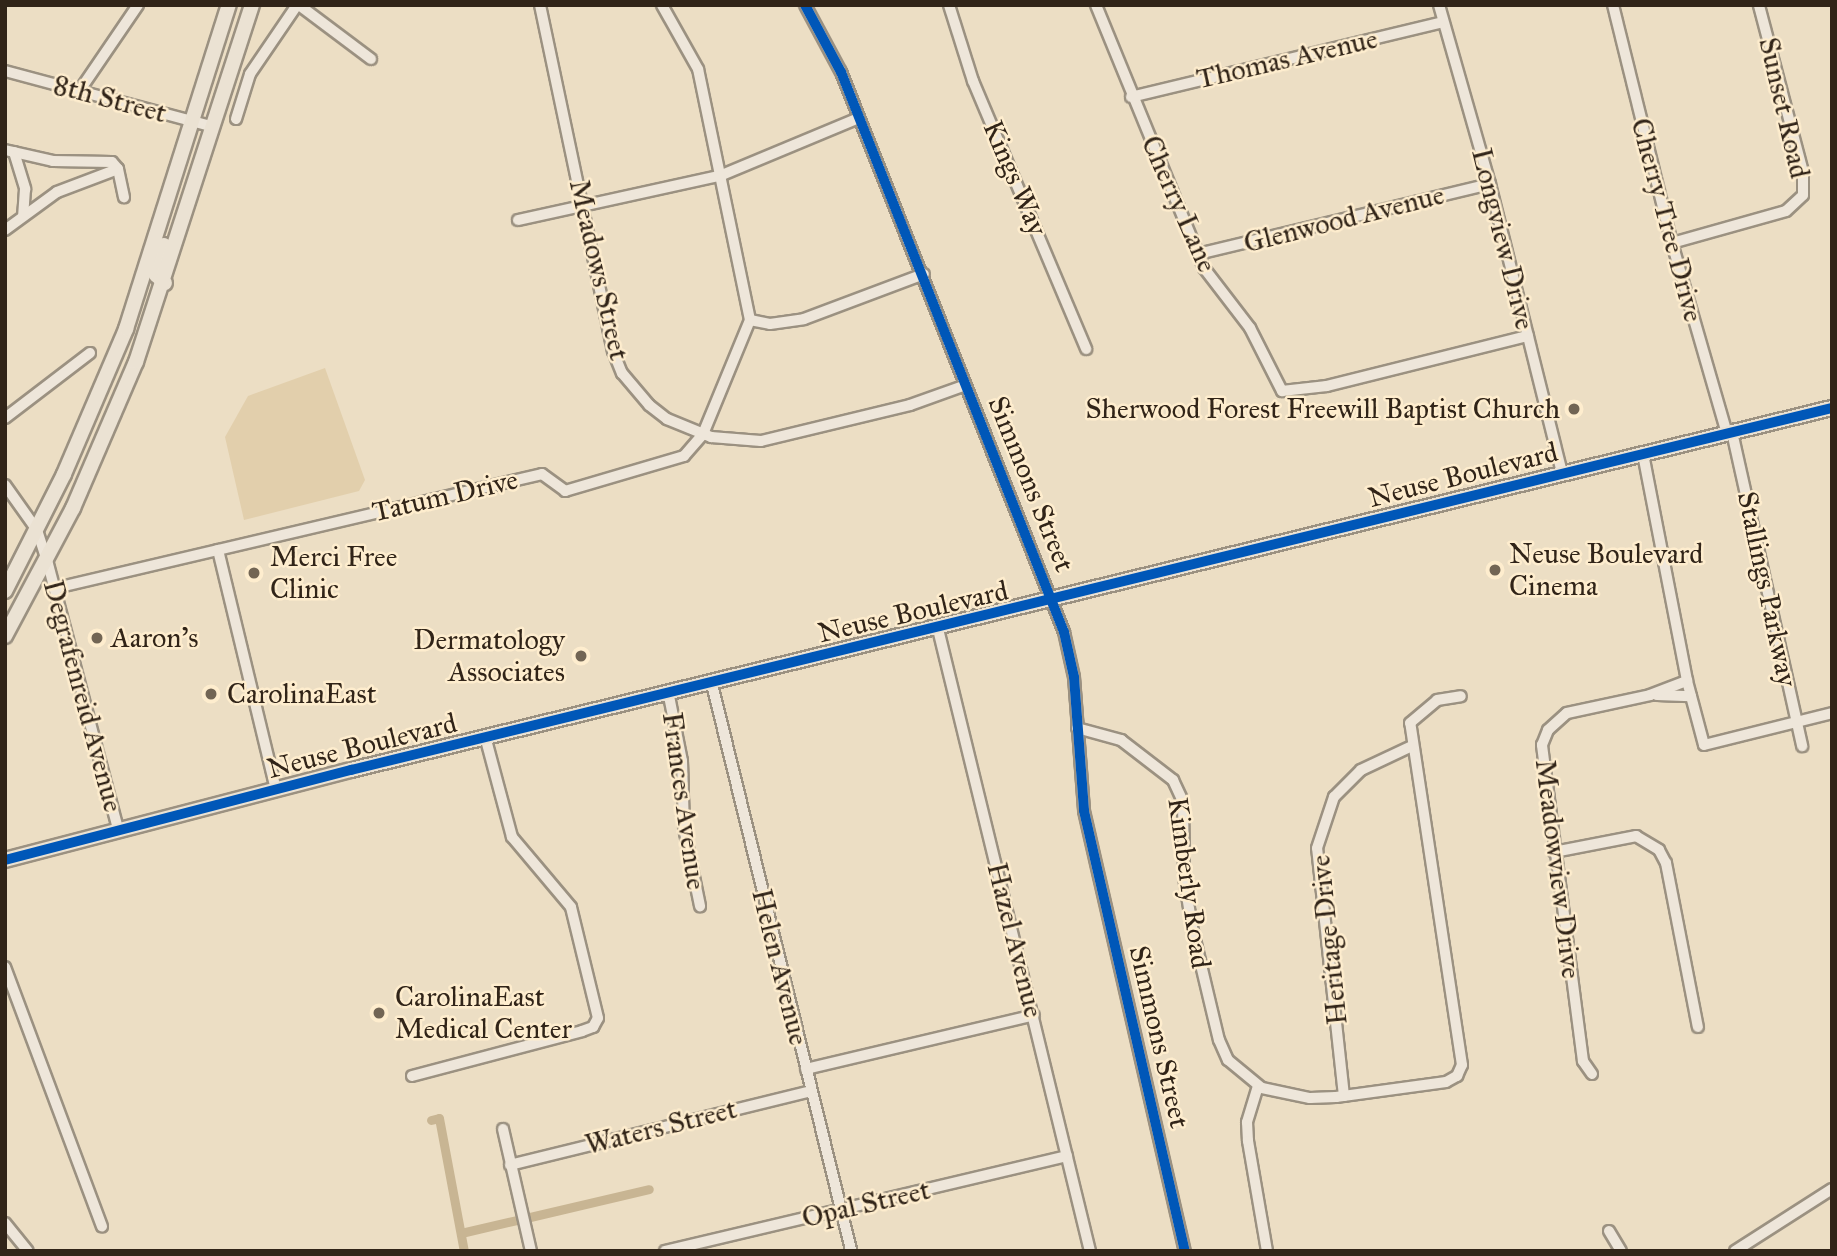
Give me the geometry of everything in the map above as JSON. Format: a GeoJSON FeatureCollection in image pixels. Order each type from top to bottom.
{"type":"FeatureCollection","features":[{"type":"Feature","properties":{"kind":"main road"},"geometry":{"type":"LineString","coordinates":[[5,591],[37,530],[126,329],[229,5]]}},
{"type":"Feature","properties":{"kind":"main road"},"geometry":{"type":"LineString","coordinates":[[215,51],[237,5]]}},
{"type":"Feature","properties":{"kind":"main road"},"geometry":{"type":"LineString","coordinates":[[5,636],[47,560],[108,429],[164,283],[252,5]]}},
{"type":"Feature","properties":{"kind":"main road"},"geometry":{"type":"LineString","coordinates":[[164,283],[156,274],[170,224],[176,175]]}},
{"type":"Feature","properties":{"kind":"main road","name":"Neuse Boulevard"},"geometry":{"type":"LineString","coordinates":[[5,860],[275,790],[669,696],[1832,408]]}},
{"type":"Feature","properties":{"kind":"street"},"geometry":{"type":"LineString","coordinates":[[80,90],[138,5]]}},
{"type":"Feature","properties":{"kind":"street"},"geometry":{"type":"LineString","coordinates":[[236,119],[250,74],[298,5],[371,59]]}},
{"type":"Feature","properties":{"kind":"street","name":"Meadows Street"},"geometry":{"type":"LineString","coordinates":[[540,5],[607,326],[622,373],[649,405],[703,434],[735,442],[761,441],[910,405],[966,385]]}},
{"type":"Feature","properties":{"kind":"street"},"geometry":{"type":"LineString","coordinates":[[662,5],[698,69],[750,320],[770,324],[804,319],[924,274]]}},
{"type":"Feature","properties":{"kind":"street","name":"Kings Way"},"geometry":{"type":"LineString","coordinates":[[949,5],[973,81],[1086,349]]}},
{"type":"Feature","properties":{"kind":"street","name":"Cherry Lane"},"geometry":{"type":"LineString","coordinates":[[1096,5],[1131,97],[1198,254],[1250,328],[1282,391],[1327,386],[1528,336]]}},
{"type":"Feature","properties":{"kind":"street","name":"Longview Drive"},"geometry":{"type":"LineString","coordinates":[[1439,5],[1490,184],[1562,473]]}},
{"type":"Feature","properties":{"kind":"street","name":"Cherry Tree Drive"},"geometry":{"type":"LineString","coordinates":[[1613,5],[1672,243],[1730,432]]}},
{"type":"Feature","properties":{"kind":"street","name":"Sunset Road"},"geometry":{"type":"LineString","coordinates":[[1672,243],[1786,211],[1803,195],[1803,172],[1759,5]]}},
{"type":"Feature","properties":{"kind":"street","name":"Simmons Street"},"geometry":{"type":"LineString","coordinates":[[810,6],[831,50],[924,274],[1054,601],[1072,661],[1086,820],[1185,1251]]}},
{"type":"Feature","properties":{"kind":"street","name":"Thomas Avenue"},"geometry":{"type":"LineString","coordinates":[[1131,97],[1443,22]]}},
{"type":"Feature","properties":{"kind":"street","name":"8th Street"},"geometry":{"type":"LineString","coordinates":[[5,71],[214,127]]}},
{"type":"Feature","properties":{"kind":"street"},"geometry":{"type":"LineString","coordinates":[[518,220],[722,175],[859,118]]}},
{"type":"Feature","properties":{"kind":"street"},"geometry":{"type":"LineString","coordinates":[[10,151],[52,161],[112,162],[118,169],[124,197]]}},
{"type":"Feature","properties":{"kind":"street"},"geometry":{"type":"LineString","coordinates":[[10,151],[25,189],[23,216]]}},
{"type":"Feature","properties":{"kind":"street"},"geometry":{"type":"LineString","coordinates":[[5,230],[57,192],[118,169]]}},
{"type":"Feature","properties":{"kind":"street","name":"Glenwood Avenue"},"geometry":{"type":"LineString","coordinates":[[1198,254],[1490,184]]}},
{"type":"Feature","properties":{"kind":"street","name":"Tatum Drive"},"geometry":{"type":"LineString","coordinates":[[55,588],[542,474],[565,491],[684,457],[703,434],[750,320]]}},
{"type":"Feature","properties":{"kind":"street"},"geometry":{"type":"LineString","coordinates":[[5,418],[90,353]]}},
{"type":"Feature","properties":{"kind":"street","name":"Stallings Parkway"},"geometry":{"type":"LineString","coordinates":[[1730,432],[1802,746]]}},
{"type":"Feature","properties":{"kind":"street"},"geometry":{"type":"LineString","coordinates":[[1643,454],[1687,681],[1704,744],[1832,713]]}},
{"type":"Feature","properties":{"kind":"street","name":"Degrafenreid Avenue"},"geometry":{"type":"LineString","coordinates":[[5,485],[37,530],[47,560],[119,832]]}},
{"type":"Feature","properties":{"kind":"street"},"geometry":{"type":"LineString","coordinates":[[218,550],[275,790]]}},
{"type":"Feature","properties":{"kind":"street","name":"Hazel Avenue"},"geometry":{"type":"LineString","coordinates":[[938,629],[1090,1251]]}},
{"type":"Feature","properties":{"kind":"street","name":"Meadowview Drive"},"geometry":{"type":"LineString","coordinates":[[1592,1074],[1583,1060],[1541,758],[1548,730],[1567,713],[1650,695],[1687,681]]}},
{"type":"Feature","properties":{"kind":"street","name":"Helen Avenue"},"geometry":{"type":"LineString","coordinates":[[712,684],[851,1250]]}},
{"type":"Feature","properties":{"kind":"street","name":"Meadowview Drive"},"geometry":{"type":"LineString","coordinates":[[1650,695],[1691,696]]}},
{"type":"Feature","properties":{"kind":"street","name":"Frances Avenue"},"geometry":{"type":"LineString","coordinates":[[669,696],[681,761],[684,828],[700,906]]}},
{"type":"Feature","properties":{"kind":"street"},"geometry":{"type":"LineString","coordinates":[[1412,746],[1410,723],[1423,709],[1437,699],[1461,696]]}},
{"type":"Feature","properties":{"kind":"street","name":"Kimberly Road"},"geometry":{"type":"LineString","coordinates":[[1077,728],[1102,732],[1131,746],[1173,780],[1183,801],[1187,902],[1219,1040],[1228,1060],[1258,1086],[1310,1098],[1446,1082],[1457,1076],[1462,1065],[1433,848],[1412,746]]}},
{"type":"Feature","properties":{"kind":"street"},"geometry":{"type":"LineString","coordinates":[[412,1076],[582,1031],[593,1027],[598,1018],[571,907],[512,837],[486,740]]}},
{"type":"Feature","properties":{"kind":"street","name":"Heritage Drive"},"geometry":{"type":"LineString","coordinates":[[1344,1096],[1320,905],[1319,839],[1334,797],[1346,784],[1361,771],[1412,746]]}},
{"type":"Feature","properties":{"kind":"street"},"geometry":{"type":"LineString","coordinates":[[1554,852],[1636,836],[1659,850],[1667,863],[1699,1027]]}},
{"type":"Feature","properties":{"kind":"street"},"geometry":{"type":"LineString","coordinates":[[5,967],[102,1226]]}},
{"type":"Feature","properties":{"kind":"street"},"geometry":{"type":"LineString","coordinates":[[806,1069],[1034,1015]]}},
{"type":"Feature","properties":{"kind":"street"},"geometry":{"type":"LineString","coordinates":[[1258,1086],[1247,1122],[1248,1141],[1267,1251]]}},
{"type":"Feature","properties":{"kind":"street","name":"Waters Street"},"geometry":{"type":"LineString","coordinates":[[510,1165],[811,1091]]}},
{"type":"Feature","properties":{"kind":"street"},"geometry":{"type":"LineString","coordinates":[[503,1129],[531,1251]]}},
{"type":"Feature","properties":{"kind":"street","name":"Opal Street"},"geometry":{"type":"LineString","coordinates":[[664,1251],[1067,1156]]}},
{"type":"Feature","properties":{"kind":"street"},"geometry":{"type":"LineString","coordinates":[[1735,1251],[1832,1189]]}},
{"type":"Feature","properties":{"kind":"street"},"geometry":{"type":"LineString","coordinates":[[5,1223],[28,1251]]}},
{"type":"Feature","properties":{"kind":"street"},"geometry":{"type":"LineString","coordinates":[[1609,1231],[1620,1251]]}},
{"type":"Feature","properties":{"kind":"shaded area"},"geometry":{"type":"Polygon","coordinates":[[[325,368],[365,480],[359,491],[244,520],[225,437],[248,396],[325,368]]]}},
{"type":"Feature","properties":{"kind":"waterway"},"geometry":{"type":"LineString","coordinates":[[431,1120],[439,1118],[464,1251]]}},
{"type":"Feature","properties":{"kind":"waterway"},"geometry":{"type":"LineString","coordinates":[[530,1217],[649,1189]]}},
{"type":"Feature","properties":{"kind":"waterway"},"geometry":{"type":"LineString","coordinates":[[461,1233],[517,1220]]}},
{"type":"Feature","properties":{"kind":"cycle path"},"geometry":{"type":"LineString","coordinates":[[805,5],[841,72],[1064,632],[1074,677],[1084,811],[1185,1251]]}},
{"type":"Feature","properties":{"kind":"cycle path"},"geometry":{"type":"LineString","coordinates":[[5,860],[351,770],[1832,408]]}},
{"type":"Feature","properties":{"kind":"place","name":"Sherwood Forest Freewill Baptist Church"},"geometry":{"type":"Point","coordinates":[1574,409]}},
{"type":"Feature","properties":{"kind":"place","name":"Neuse Boulevard Cinema"},"geometry":{"type":"Point","coordinates":[1495,570]}},
{"type":"Feature","properties":{"kind":"place","name":"Merci Free Clinic"},"geometry":{"type":"Point","coordinates":[254,573]}},
{"type":"Feature","properties":{"kind":"place","name":"Aaron's"},"geometry":{"type":"Point","coordinates":[97,638]}},
{"type":"Feature","properties":{"kind":"place","name":"Dermatology Associates"},"geometry":{"type":"Point","coordinates":[581,656]}},
{"type":"Feature","properties":{"kind":"place","name":"CarolinaEast"},"geometry":{"type":"Point","coordinates":[211,694]}},
{"type":"Feature","properties":{"kind":"place","name":"CarolinaEast Medical Center"},"geometry":{"type":"Point","coordinates":[379,1013]}}]}
